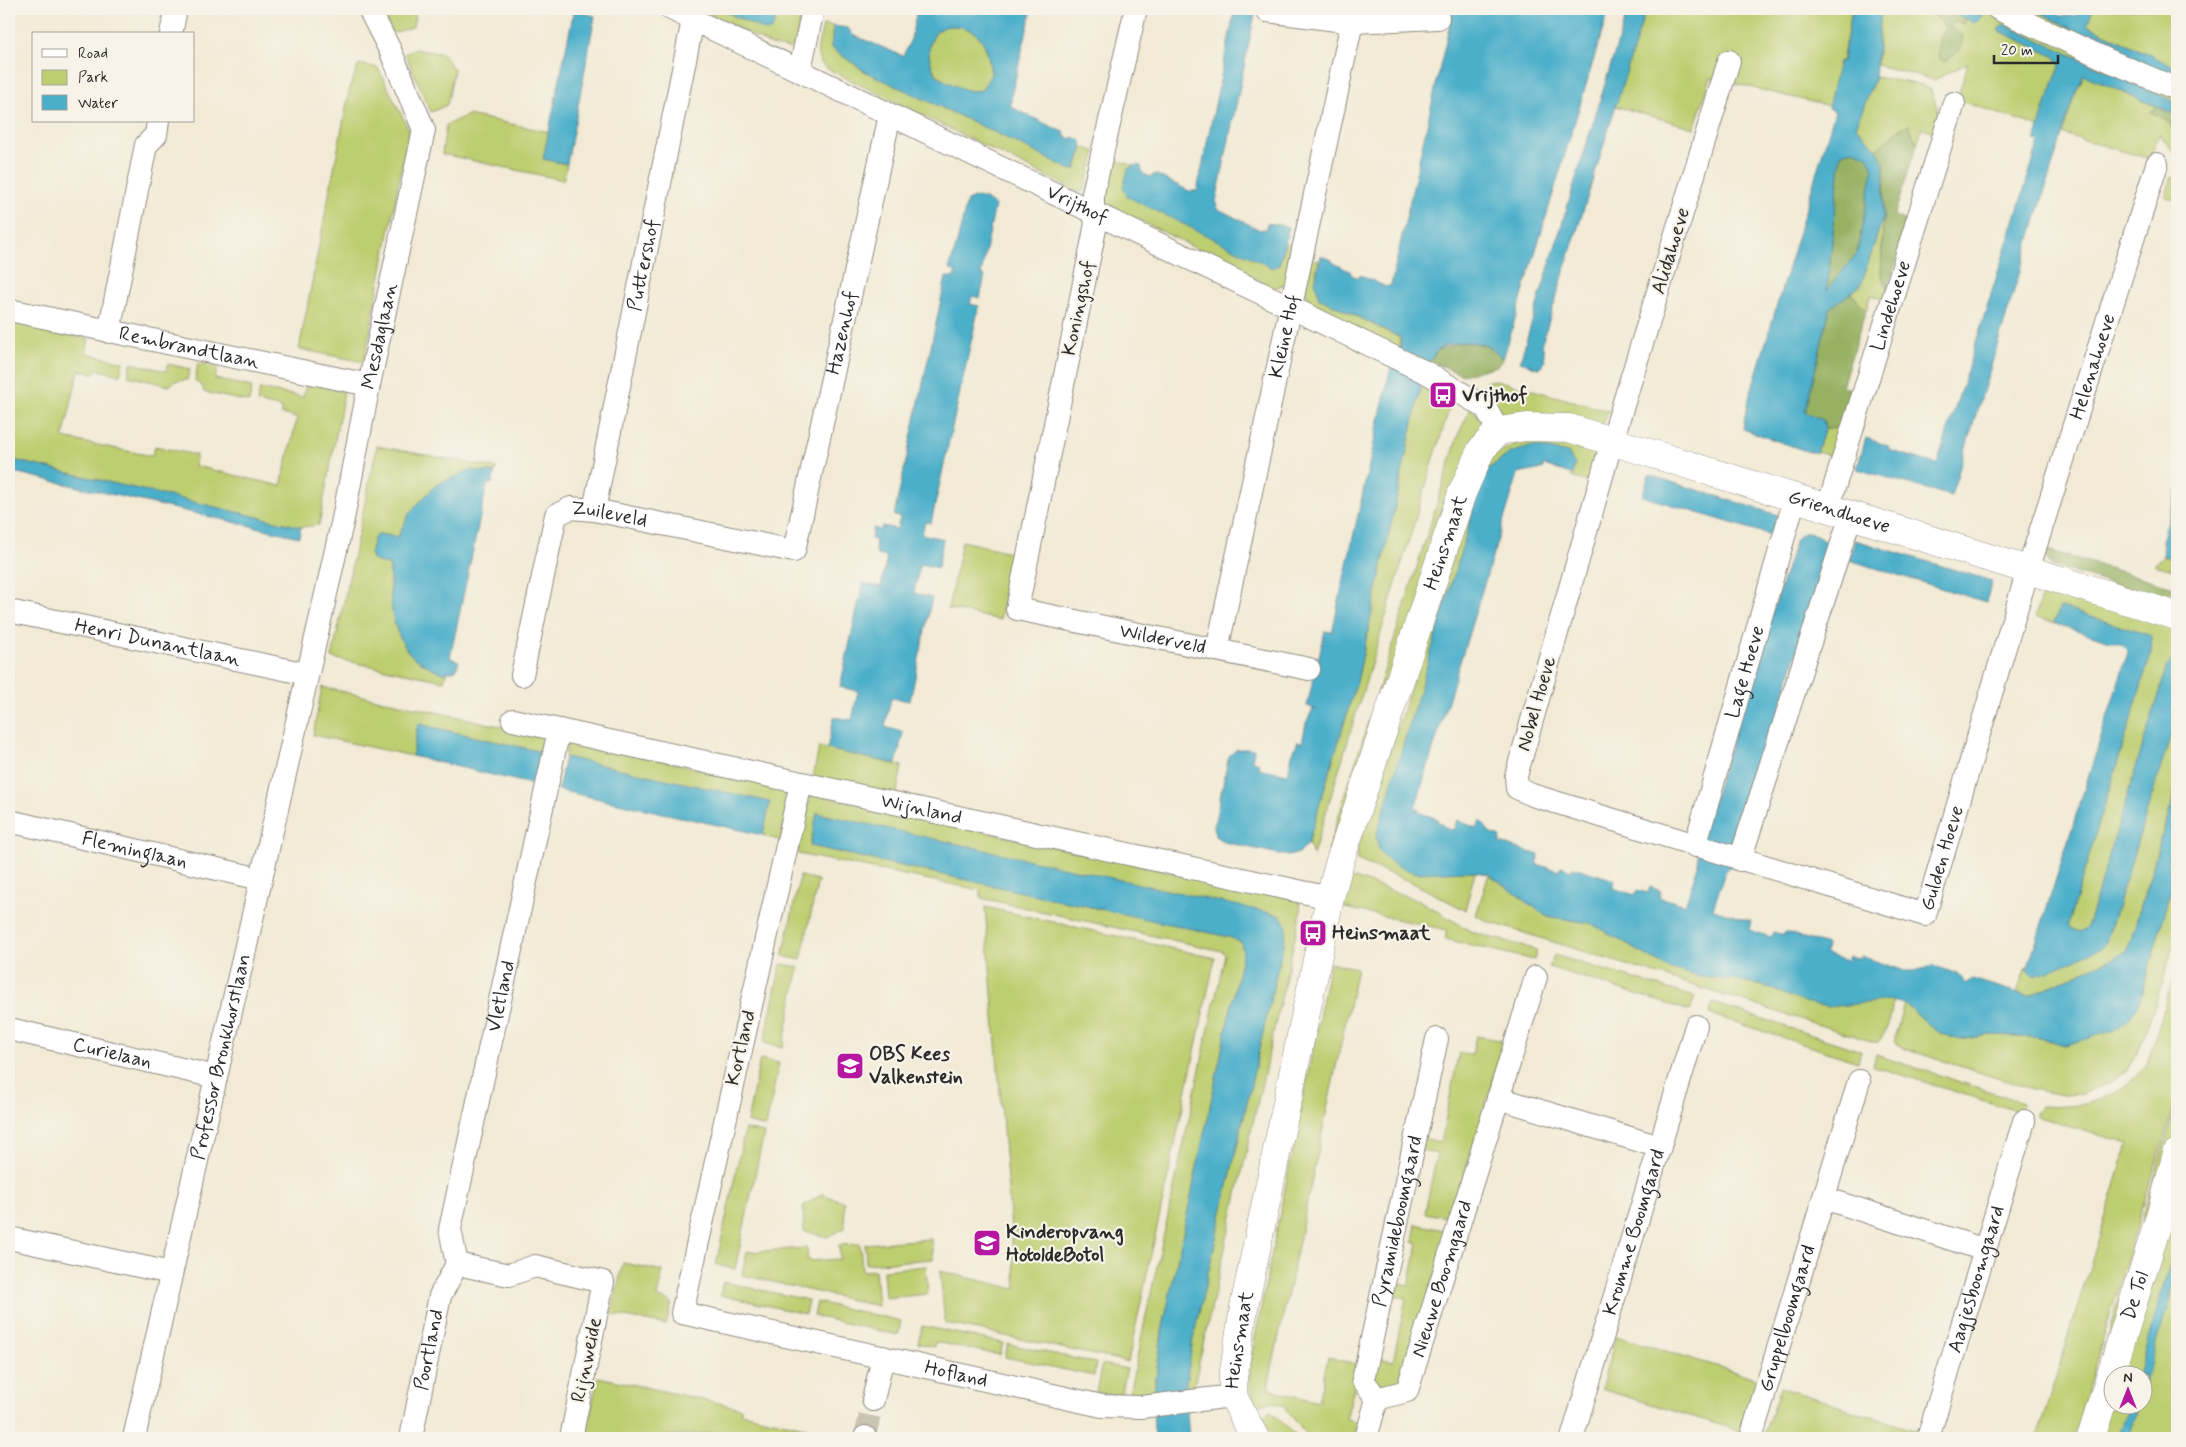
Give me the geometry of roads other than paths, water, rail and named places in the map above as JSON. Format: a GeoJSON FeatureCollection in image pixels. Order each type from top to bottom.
{"type":"FeatureCollection","features":[{"type":"Feature","properties":{"kind":"street"},"geometry":{"type":"LineString","coordinates":[[171,32],[176,9]]}},
{"type":"Feature","properties":{"kind":"street","name":"Mesdaglaan"},"geometry":{"type":"LineString","coordinates":[[307,674],[344,520],[369,385],[424,130],[390,50],[369,9]]}},
{"type":"Feature","properties":{"kind":"street","name":"Vrijthof"},"geometry":{"type":"LineString","coordinates":[[671,9],[890,115],[1093,210],[1429,374],[1486,408],[1498,431]]}},
{"type":"Feature","properties":{"kind":"street"},"geometry":{"type":"LineString","coordinates":[[800,70],[813,9]]}},
{"type":"Feature","properties":{"kind":"street","name":"Koningshof"},"geometry":{"type":"LineString","coordinates":[[1017,609],[1093,240],[1096,223],[1093,210],[1093,194],[1136,9]]}},
{"type":"Feature","properties":{"kind":"street"},"geometry":{"type":"LineString","coordinates":[[1998,9],[2110,61],[2177,89]]}},
{"type":"Feature","properties":{"kind":"street"},"geometry":{"type":"LineString","coordinates":[[1268,11],[1352,22],[1438,18]]}},
{"type":"Feature","properties":{"kind":"street","name":"Puttershof"},"geometry":{"type":"LineString","coordinates":[[594,510],[693,20]]}},
{"type":"Feature","properties":{"kind":"street","name":"Kleine Hof"},"geometry":{"type":"LineString","coordinates":[[1217,650],[1352,22]]}},
{"type":"Feature","properties":{"kind":"street","name":"Alidahoeve"},"geometry":{"type":"LineString","coordinates":[[1612,440],[1729,61]]}},
{"type":"Feature","properties":{"kind":"street","name":"Lindehoeve"},"geometry":{"type":"LineString","coordinates":[[1839,511],[1954,103]]}},
{"type":"Feature","properties":{"kind":"street","name":"Hazenhof"},"geometry":{"type":"LineString","coordinates":[[794,551],[890,115]]}},
{"type":"Feature","properties":{"kind":"street"},"geometry":{"type":"LineString","coordinates":[[109,332],[146,145],[156,135],[158,122]]}},
{"type":"Feature","properties":{"kind":"street","name":"Helenahoeve"},"geometry":{"type":"LineString","coordinates":[[2028,570],[2157,164]]}},
{"type":"Feature","properties":{"kind":"street","name":"Rembrandtlaan"},"geometry":{"type":"LineString","coordinates":[[9,310],[369,385]]}},
{"type":"Feature","properties":{"kind":"street","name":"Griendhoeve"},"geometry":{"type":"LineString","coordinates":[[1498,431],[1527,427],[1569,428],[2177,616]]}},
{"type":"Feature","properties":{"kind":"street","name":"Heinsmaat"},"geometry":{"type":"LineString","coordinates":[[1244,1417],[1233,1377],[1244,1307],[1338,864],[1462,493],[1482,450],[1498,431]]}},
{"type":"Feature","properties":{"kind":"street","name":"Nobel Hoeve"},"geometry":{"type":"LineString","coordinates":[[1612,440],[1516,776],[1518,788],[1532,795],[1696,846]]}},
{"type":"Feature","properties":{"kind":"street","name":"Lage Hoeve"},"geometry":{"type":"LineString","coordinates":[[1696,846],[1795,498]]}},
{"type":"Feature","properties":{"kind":"street","name":"Zuileveld"},"geometry":{"type":"LineString","coordinates":[[522,675],[556,515],[571,508],[594,510],[794,551]]}},
{"type":"Feature","properties":{"kind":"street"},"geometry":{"type":"LineString","coordinates":[[1739,860],[1839,511]]}},
{"type":"Feature","properties":{"kind":"street","name":"Gulden Hoeve"},"geometry":{"type":"LineString","coordinates":[[1696,846],[1925,915],[2028,570]]}},
{"type":"Feature","properties":{"kind":"street","name":"Wilderveld"},"geometry":{"type":"LineString","coordinates":[[1017,609],[1309,669]]}},
{"type":"Feature","properties":{"kind":"street","name":"Henri Dunantlaan"},"geometry":{"type":"LineString","coordinates":[[9,611],[307,674]]}},
{"type":"Feature","properties":{"kind":"street","name":"Professor Bronkhorstlaan"},"geometry":{"type":"LineString","coordinates":[[134,1438],[307,674]]}},
{"type":"Feature","properties":{"kind":"street","name":"Wijnland"},"geometry":{"type":"LineString","coordinates":[[513,720],[1330,898]]}},
{"type":"Feature","properties":{"kind":"street","name":"Vletland"},"geometry":{"type":"LineString","coordinates":[[457,1264],[450,1229],[560,730]]}},
{"type":"Feature","properties":{"kind":"street","name":"Kortland"},"geometry":{"type":"LineString","coordinates":[[682,1313],[800,783]]}},
{"type":"Feature","properties":{"kind":"street","name":"Fleminglaan"},"geometry":{"type":"LineString","coordinates":[[9,821],[261,879]]}},
{"type":"Feature","properties":{"kind":"street","name":"Nieuwe Boomgaard"},"geometry":{"type":"LineString","coordinates":[[1377,1398],[1406,1391],[1536,976]]}},
{"type":"Feature","properties":{"kind":"street","name":"Kromme Boomgaard"},"geometry":{"type":"LineString","coordinates":[[1572,1438],[1696,1026]]}},
{"type":"Feature","properties":{"kind":"street","name":"Curielaan"},"geometry":{"type":"LineString","coordinates":[[9,1029],[216,1077]]}},
{"type":"Feature","properties":{"kind":"street","name":"Pyramideboomgaard"},"geometry":{"type":"LineString","coordinates":[[1377,1398],[1363,1380],[1437,1039]]}},
{"type":"Feature","properties":{"kind":"street","name":"Gruppelboomgaard"},"geometry":{"type":"LineString","coordinates":[[1751,1438],[1859,1081]]}},
{"type":"Feature","properties":{"kind":"street"},"geometry":{"type":"LineString","coordinates":[[1498,1098],[1660,1147]]}},
{"type":"Feature","properties":{"kind":"street","name":"Aagjesboomgaard"},"geometry":{"type":"LineString","coordinates":[[1928,1438],[2024,1121]]}},
{"type":"Feature","properties":{"kind":"street","name":"De Tol"},"geometry":{"type":"LineString","coordinates":[[2091,1438],[2161,1213],[2177,1153]]}},
{"type":"Feature","properties":{"kind":"street"},"geometry":{"type":"LineString","coordinates":[[1824,1198],[1985,1250]]}},
{"type":"Feature","properties":{"kind":"street"},"geometry":{"type":"LineString","coordinates":[[9,1238],[171,1273]]}},
{"type":"Feature","properties":{"kind":"street","name":"Rijnweide"},"geometry":{"type":"LineString","coordinates":[[457,1264],[509,1275],[535,1266],[603,1282],[570,1438]]}},
{"type":"Feature","properties":{"kind":"street","name":"Poortland"},"geometry":{"type":"LineString","coordinates":[[411,1438],[440,1296],[457,1264]]}},
{"type":"Feature","properties":{"kind":"street","name":"Hofland"},"geometry":{"type":"LineString","coordinates":[[682,1313],[1102,1406],[1142,1407],[1194,1401],[1244,1417]]}},
{"type":"Feature","properties":{"kind":"street"},"geometry":{"type":"LineString","coordinates":[[873,1400],[883,1357]]}},
{"type":"Feature","properties":{"kind":"street"},"geometry":{"type":"LineString","coordinates":[[1366,1438],[1377,1398]]}},
{"type":"Feature","properties":{"kind":"water"},"geometry":{"type":"Polygon","coordinates":[[[720,9],[779,9],[772,30],[766,31],[720,9]]]}},
{"type":"Feature","properties":{"kind":"water"},"geometry":{"type":"Polygon","coordinates":[[[917,9],[1032,9],[1011,97],[1011,107],[1065,133],[1064,136],[1080,140],[1083,147],[1075,170],[1069,169],[866,72],[831,48],[833,26],[848,28],[853,35],[903,56],[911,39],[917,9]],[[953,26],[939,30],[931,40],[930,60],[934,71],[944,81],[966,90],[982,90],[991,74],[988,57],[980,37],[967,29],[953,26]]]}},
{"type":"Feature","properties":{"kind":"water"},"geometry":{"type":"Polygon","coordinates":[[[1235,9],[1256,9],[1216,202],[1218,209],[1260,230],[1266,230],[1267,223],[1289,227],[1279,265],[1273,268],[1128,197],[1123,188],[1128,169],[1136,165],[1141,166],[1142,173],[1150,177],[1152,175],[1155,176],[1155,174],[1189,191],[1197,191],[1235,9]]]}},
{"type":"Feature","properties":{"kind":"water"},"geometry":{"type":"Polygon","coordinates":[[[1453,9],[1609,9],[1503,359],[1486,345],[1472,342],[1450,344],[1435,353],[1422,381],[1358,677],[1308,843],[1299,853],[1288,856],[1224,842],[1215,836],[1214,825],[1229,756],[1237,749],[1254,749],[1252,761],[1259,763],[1258,768],[1288,774],[1292,755],[1298,741],[1302,743],[1306,723],[1313,709],[1317,710],[1307,706],[1325,631],[1332,632],[1391,366],[1401,346],[1400,337],[1319,298],[1315,281],[1321,256],[1332,260],[1332,262],[1358,278],[1363,276],[1386,287],[1391,285],[1453,9]]]}},
{"type":"Feature","properties":{"kind":"water"},"geometry":{"type":"Polygon","coordinates":[[[1628,9],[1646,9],[1542,343],[1545,361],[1542,367],[1537,368],[1520,361],[1628,9]]]}},
{"type":"Feature","properties":{"kind":"water"},"geometry":{"type":"Polygon","coordinates":[[[1852,9],[1881,9],[1875,77],[1856,127],[1877,149],[1884,164],[1883,217],[1861,285],[1830,308],[1805,412],[1823,420],[1825,428],[1817,452],[1809,452],[1743,429],[1747,405],[1835,111],[1828,108],[1839,61],[1843,61],[1852,9]],[[1853,150],[1841,153],[1827,290],[1857,253],[1873,170],[1868,156],[1853,150]]]}},
{"type":"Feature","properties":{"kind":"water"},"geometry":{"type":"Polygon","coordinates":[[[1944,9],[1973,9],[1982,13],[1980,20],[1975,23],[1944,9]]]}},
{"type":"Feature","properties":{"kind":"water"},"geometry":{"type":"Polygon","coordinates":[[[2034,9],[2054,9],[2060,16],[2074,16],[2081,9],[2093,9],[2087,25],[2177,68],[2177,78],[2070,28],[2034,9]]]}},
{"type":"Feature","properties":{"kind":"water"},"geometry":{"type":"Polygon","coordinates":[[[574,10],[595,16],[567,164],[543,159],[574,10]]]}},
{"type":"Feature","properties":{"kind":"water"},"geometry":{"type":"Polygon","coordinates":[[[2003,24],[2177,103],[2177,115],[2084,75],[2073,99],[1951,496],[1857,469],[1866,438],[1888,446],[1889,450],[1936,464],[1938,462],[2039,142],[2035,141],[2060,65],[2055,57],[1998,30],[2003,24]]]}},
{"type":"Feature","properties":{"kind":"water"},"geometry":{"type":"Polygon","coordinates":[[[977,197],[995,205],[981,275],[985,276],[980,298],[972,296],[970,304],[979,306],[931,523],[925,522],[922,534],[943,539],[938,568],[920,564],[914,593],[932,598],[910,701],[891,698],[885,727],[903,732],[896,764],[827,749],[834,717],[852,720],[858,691],[840,687],[863,583],[881,587],[887,557],[877,555],[876,540],[871,539],[873,528],[881,530],[882,526],[897,529],[900,517],[894,516],[946,277],[954,278],[956,272],[949,269],[967,201],[977,197]]]}},
{"type":"Feature","properties":{"kind":"water"},"geometry":{"type":"Polygon","coordinates":[[[1533,446],[1568,453],[1575,465],[1573,475],[1544,465],[1542,469],[1518,474],[1415,808],[1419,810],[1418,812],[1438,819],[1437,821],[1449,830],[1454,829],[1457,820],[1476,828],[1481,821],[1491,834],[1501,837],[1500,843],[1539,855],[1536,864],[1559,871],[1561,866],[1571,870],[1573,867],[1615,880],[1613,888],[1635,895],[1637,890],[1648,893],[1650,887],[1661,891],[1659,897],[1685,905],[1698,866],[1697,851],[1796,539],[1803,533],[1812,534],[1821,538],[1828,549],[1733,864],[1725,872],[1713,909],[1751,921],[1749,930],[1771,937],[1773,932],[1784,935],[1785,932],[1827,945],[1825,954],[1847,961],[1849,956],[1860,959],[1861,956],[1905,971],[1914,971],[1933,966],[1959,974],[1965,984],[1972,979],[2028,996],[2127,952],[2177,787],[2177,871],[2138,1005],[2129,1019],[2113,1031],[2065,1045],[2041,1038],[2019,1036],[1989,1035],[1960,1040],[1939,1033],[1904,1003],[1892,1000],[1828,1007],[1803,1002],[1765,986],[1737,980],[1700,977],[1668,968],[1590,923],[1546,916],[1489,874],[1468,871],[1418,873],[1403,869],[1388,860],[1379,850],[1376,836],[1479,491],[1489,468],[1510,453],[1533,446]]]}},
{"type":"Feature","properties":{"kind":"water"},"geometry":{"type":"Polygon","coordinates":[[[9,459],[301,527],[299,537],[9,471],[9,459]]]}},
{"type":"Feature","properties":{"kind":"water"},"geometry":{"type":"Polygon","coordinates":[[[470,470],[495,473],[492,484],[487,484],[450,658],[459,661],[456,670],[443,673],[418,661],[407,650],[401,640],[394,620],[390,566],[373,560],[370,554],[374,538],[379,534],[398,537],[410,512],[436,485],[470,470]]]}},
{"type":"Feature","properties":{"kind":"water"},"geometry":{"type":"Polygon","coordinates":[[[1649,475],[1778,515],[1771,535],[1642,496],[1649,475]]]}},
{"type":"Feature","properties":{"kind":"water"},"geometry":{"type":"Polygon","coordinates":[[[2177,489],[2177,559],[2164,556],[2162,541],[2177,489]]]}},
{"type":"Feature","properties":{"kind":"water"},"geometry":{"type":"Polygon","coordinates":[[[1855,540],[1992,581],[1986,602],[1849,560],[1855,540]]]}},
{"type":"Feature","properties":{"kind":"water"},"geometry":{"type":"Polygon","coordinates":[[[2060,607],[2152,636],[2151,654],[2068,924],[2071,929],[2079,932],[2087,928],[2167,666],[2177,656],[2177,715],[2106,942],[2101,948],[2048,972],[2033,976],[2027,970],[2128,652],[2123,645],[2054,623],[2060,607]]]}},
{"type":"Feature","properties":{"kind":"water"},"geometry":{"type":"Polygon","coordinates":[[[418,724],[542,752],[535,785],[412,756],[418,724]]]}},
{"type":"Feature","properties":{"kind":"water"},"geometry":{"type":"Polygon","coordinates":[[[565,757],[770,802],[763,835],[558,790],[565,757]]]}},
{"type":"Feature","properties":{"kind":"water"},"geometry":{"type":"Polygon","coordinates":[[[817,813],[1280,915],[1287,927],[1193,1339],[1185,1389],[1189,1438],[1154,1438],[1153,1401],[1162,1332],[1243,951],[1241,942],[1229,937],[810,846],[817,813]]]}},
{"type":"Feature","properties":{"kind":"water"},"geometry":{"type":"Polygon","coordinates":[[[2177,1242],[2177,1273],[2150,1364],[2141,1364],[2177,1242]]]}},
{"type":"Feature","properties":{"kind":"water"},"geometry":{"type":"Polygon","coordinates":[[[2126,1414],[2135,1414],[2128,1438],[2118,1438],[2126,1414]]]}},
{"type":"Feature","properties":{"kind":"tunnel"},"geometry":{"type":"LineString","coordinates":[[865,1437],[873,1400]]}},
{"type":"Feature","properties":{"kind":"place","name":"Vrijthof"},"geometry":{"type":"Point","coordinates":[1443,395]}},
{"type":"Feature","properties":{"kind":"place","name":"Heinsmaat"},"geometry":{"type":"Point","coordinates":[1313,933]}},
{"type":"Feature","properties":{"kind":"place","name":"OBS Kees Valkenstein"},"geometry":{"type":"Point","coordinates":[850,1066]}},
{"type":"Feature","properties":{"kind":"place","name":"Kinderopvang HotoldeBotol"},"geometry":{"type":"Point","coordinates":[987,1243]}}]}
